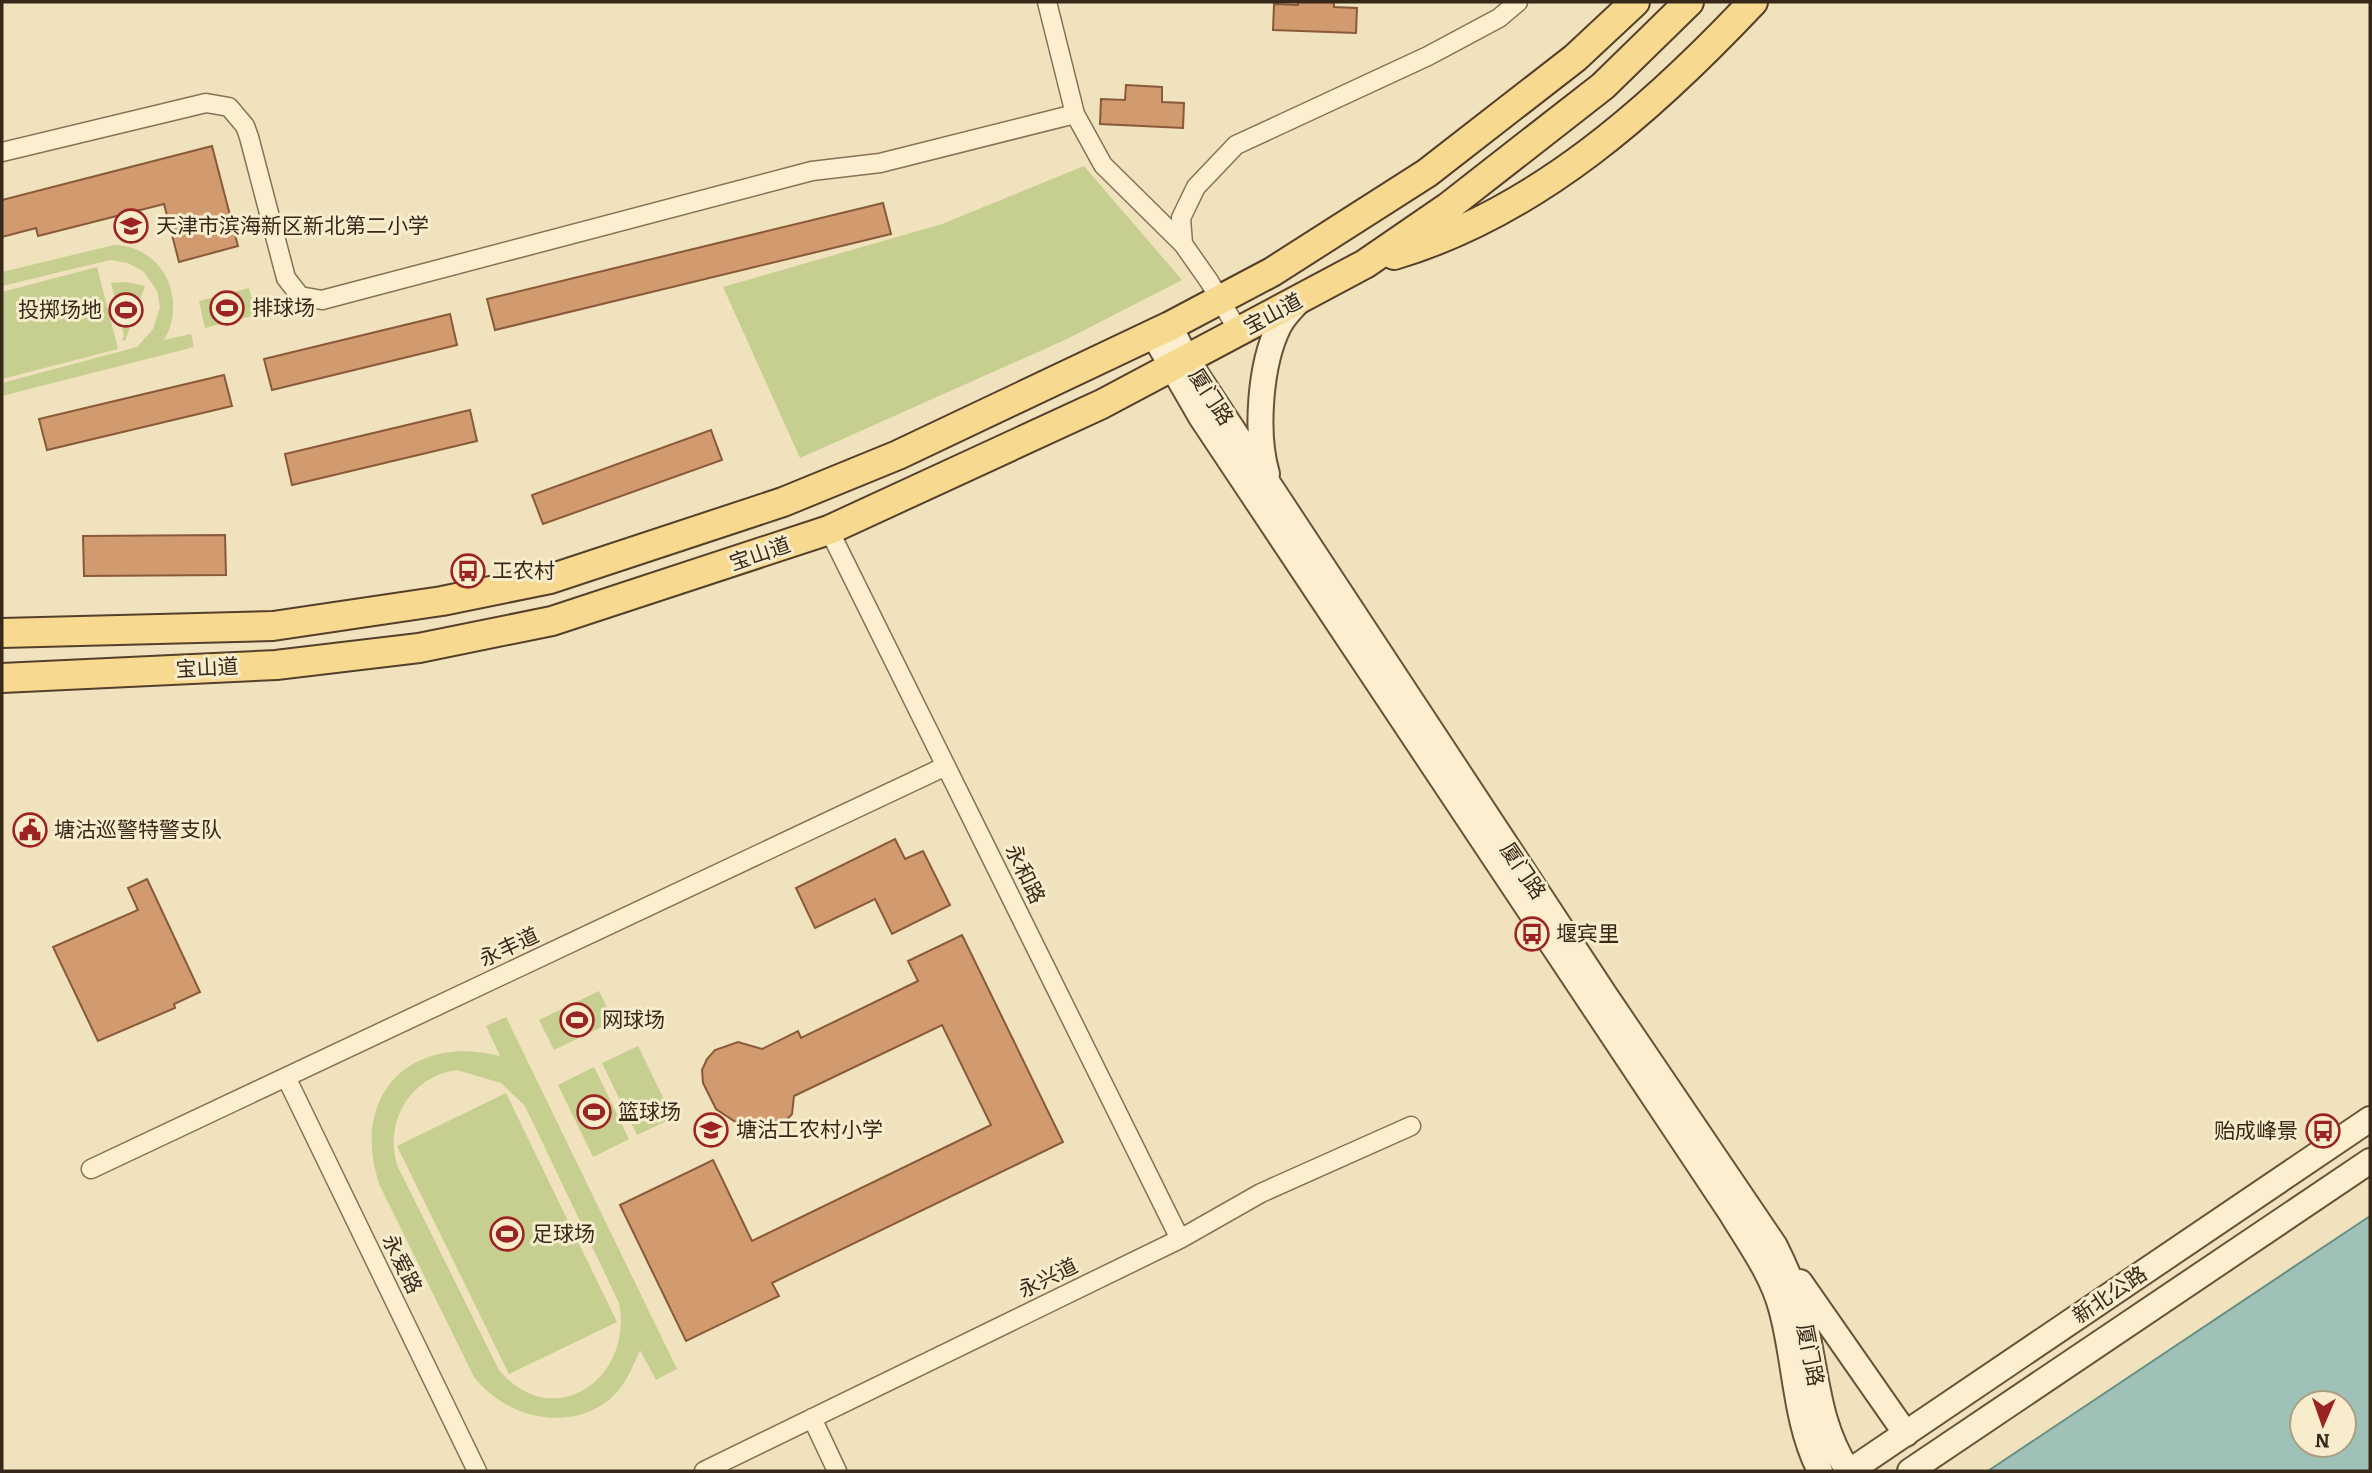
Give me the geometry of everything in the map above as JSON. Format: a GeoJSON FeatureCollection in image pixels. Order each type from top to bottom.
{"type":"FeatureCollection","features":[{"type":"Feature","properties":{"kind":"main road","name":"宝山道"},"geometry":{"type":"LineString","coordinates":[[2,633],[273,626],[442,601],[550,579],[783,502],[898,455],[1162,330],[1343,229],[1427,173],[1575,58],[1635,2]]}},
{"type":"Feature","properties":{"kind":"main road","name":"宝山道"},"geometry":{"type":"LineString","coordinates":[[2,678],[276,665],[419,648],[552,621],[829,530],[1011,448],[1179,364],[1365,264],[1448,207],[1603,86],[1689,2]]}},
{"type":"Feature","properties":{"kind":"main road"},"geometry":{"type":"LineString","coordinates":[[1365,264],[1488,219],[1537,189],[1600,144],[1668,86],[1753,2]]}},
{"type":"Feature","properties":{"kind":"street"},"geometry":{"type":"LineString","coordinates":[[1046,2],[1075,114],[1103,165],[1182,244],[1239,332]]}},
{"type":"Feature","properties":{"kind":"street"},"geometry":{"type":"LineString","coordinates":[[1182,244],[1181,218],[1196,187],[1236,145],[1428,55],[1499,18],[1518,2]]}},
{"type":"Feature","properties":{"kind":"street"},"geometry":{"type":"LineString","coordinates":[[2,152],[206,103],[229,107],[249,136],[286,278],[300,296],[322,300],[812,171],[880,163],[1075,114]]}},
{"type":"Feature","properties":{"kind":"street"},"geometry":{"type":"LineString","coordinates":[[1273,491],[1262,450],[1263,395],[1279,326],[1300,300]]}},
{"type":"Feature","properties":{"kind":"street","name":"厦门路"},"geometry":{"type":"LineString","coordinates":[[1162,330],[1179,364],[1731,1213],[1773,1283],[1786,1330],[1804,1430],[1820,1471]]}},
{"type":"Feature","properties":{"kind":"street","name":"厦门路"},"geometry":{"type":"LineString","coordinates":[[1179,364],[1273,491],[1775,1246],[1788,1273],[1802,1314],[1828,1436],[1849,1471]]}},
{"type":"Feature","properties":{"kind":"street","name":"永和路"},"geometry":{"type":"LineString","coordinates":[[829,530],[1180,1239]]}},
{"type":"Feature","properties":{"kind":"street","name":"永丰道"},"geometry":{"type":"LineString","coordinates":[[91,1169],[946,766]]}},
{"type":"Feature","properties":{"kind":"street","name":"永爱路"},"geometry":{"type":"LineString","coordinates":[[286,1077],[477,1471]]}},
{"type":"Feature","properties":{"kind":"street","name":"新北公路"},"geometry":{"type":"LineString","coordinates":[[1849,1471],[2370,1119]]}},
{"type":"Feature","properties":{"kind":"street","name":"永兴道"},"geometry":{"type":"LineString","coordinates":[[704,1471],[1180,1239],[1261,1193],[1411,1126]]}},
{"type":"Feature","properties":{"kind":"street","name":"新北公路"},"geometry":{"type":"LineString","coordinates":[[1910,1471],[2370,1161]]}},
{"type":"Feature","properties":{"kind":"street"},"geometry":{"type":"LineString","coordinates":[[1775,1246],[1906,1434]]}},
{"type":"Feature","properties":{"kind":"street"},"geometry":{"type":"LineString","coordinates":[[812,1418],[837,1471]]}},
{"type":"Feature","properties":{"kind":"green space"},"geometry":{"type":"Polygon","coordinates":[[[1084,166],[1182,280],[1067,339],[800,458],[723,287],[942,224],[1084,166]]]}},
{"type":"Feature","properties":{"kind":"green space"},"geometry":{"type":"Polygon","coordinates":[[[114,245],[146,254],[158,265],[172,292],[171,324],[164,340],[191,334],[194,347],[2,396],[2,383],[137,347],[153,329],[160,307],[157,291],[144,272],[128,263],[110,260],[2,286],[2,272],[114,245]]]}},
{"type":"Feature","properties":{"kind":"green space"},"geometry":{"type":"Polygon","coordinates":[[[97,267],[118,349],[2,379],[2,292],[97,267]]]}},
{"type":"Feature","properties":{"kind":"green space","name":"投掷场地"},"geometry":{"type":"Polygon","coordinates":[[[126,282],[145,286],[125,341],[122,340],[124,335],[111,283],[126,282]]]}},
{"type":"Feature","properties":{"kind":"green space","name":"排球场"},"geometry":{"type":"Polygon","coordinates":[[[249,288],[256,315],[205,328],[199,301],[249,288]]]}},
{"type":"Feature","properties":{"kind":"green space","name":"网球场"},"geometry":{"type":"Polygon","coordinates":[[[599,991],[614,1021],[554,1050],[539,1020],[599,991]]]}},
{"type":"Feature","properties":{"kind":"green space"},"geometry":{"type":"Polygon","coordinates":[[[506,1017],[677,1369],[656,1380],[640,1350],[628,1377],[615,1395],[592,1410],[575,1416],[556,1418],[519,1411],[487,1391],[474,1377],[380,1186],[373,1154],[373,1125],[380,1100],[394,1079],[414,1064],[438,1054],[467,1051],[500,1056],[486,1026],[506,1017]],[[457,1070],[426,1081],[414,1091],[398,1117],[394,1132],[397,1165],[499,1370],[520,1389],[543,1398],[565,1397],[585,1389],[602,1375],[614,1355],[620,1330],[619,1303],[525,1106],[501,1083],[457,1070]]]}},
{"type":"Feature","properties":{"kind":"green space","name":"篮球场"},"geometry":{"type":"Polygon","coordinates":[[[638,1046],[673,1118],[637,1135],[602,1063],[638,1046]]]}},
{"type":"Feature","properties":{"kind":"green space","name":"篮球场"},"geometry":{"type":"Polygon","coordinates":[[[594,1067],[629,1139],[593,1157],[558,1085],[594,1067]]]}},
{"type":"Feature","properties":{"kind":"green space","name":"足球场"},"geometry":{"type":"Polygon","coordinates":[[[506,1093],[617,1322],[509,1374],[397,1146],[506,1093]]]}},
{"type":"Feature","properties":{"kind":"water"},"geometry":{"type":"Polygon","coordinates":[[[2370,1216],[2370,1471],[1988,1471],[2370,1216]]]}},
{"type":"Feature","properties":{"kind":"building"},"geometry":{"type":"Polygon","coordinates":[[[1298,2],[1334,2],[1334,7],[1357,8],[1356,33],[1273,30],[1274,4],[1298,5],[1298,2]]]}},
{"type":"Feature","properties":{"kind":"building"},"geometry":{"type":"Polygon","coordinates":[[[1126,85],[1162,87],[1162,102],[1184,103],[1183,128],[1100,124],[1101,99],[1125,100],[1126,85]]]}},
{"type":"Feature","properties":{"kind":"building"},"geometry":{"type":"Polygon","coordinates":[[[212,146],[238,246],[179,262],[164,204],[38,236],[36,228],[2,237],[2,200],[212,146]]]}},
{"type":"Feature","properties":{"kind":"building"},"geometry":{"type":"Polygon","coordinates":[[[883,203],[891,234],[495,330],[487,299],[883,203]]]}},
{"type":"Feature","properties":{"kind":"building"},"geometry":{"type":"Polygon","coordinates":[[[450,314],[457,345],[272,390],[264,359],[450,314]]]}},
{"type":"Feature","properties":{"kind":"building"},"geometry":{"type":"Polygon","coordinates":[[[224,375],[232,406],[47,450],[39,419],[224,375]]]}},
{"type":"Feature","properties":{"kind":"building"},"geometry":{"type":"Polygon","coordinates":[[[470,410],[477,441],[292,485],[285,454],[470,410]]]}},
{"type":"Feature","properties":{"kind":"building"},"geometry":{"type":"Polygon","coordinates":[[[711,430],[722,460],[543,524],[532,495],[711,430]]]}},
{"type":"Feature","properties":{"kind":"building"},"geometry":{"type":"Polygon","coordinates":[[[225,535],[226,575],[84,576],[83,536],[225,535]]]}},
{"type":"Feature","properties":{"kind":"building"},"geometry":{"type":"Polygon","coordinates":[[[895,839],[905,859],[923,851],[950,905],[892,934],[875,899],[815,928],[796,888],[895,839]]]}},
{"type":"Feature","properties":{"kind":"building"},"geometry":{"type":"Polygon","coordinates":[[[147,879],[200,992],[174,1004],[175,1008],[98,1041],[53,947],[138,910],[128,888],[147,879]]]}},
{"type":"Feature","properties":{"kind":"building"},"geometry":{"type":"Polygon","coordinates":[[[962,935],[1063,1142],[772,1283],[779,1296],[686,1341],[620,1205],[713,1160],[752,1241],[991,1125],[942,1025],[794,1096],[792,1114],[782,1125],[768,1129],[746,1129],[716,1109],[703,1083],[702,1070],[707,1059],[715,1050],[738,1042],[762,1049],[798,1031],[801,1038],[918,981],[908,961],[962,935]]]}},
{"type":"Feature","properties":{"kind":"place","name":"天津市滨海新区新北第二小学"},"geometry":{"type":"Point","coordinates":[131,226]}},
{"type":"Feature","properties":{"kind":"place","name":"排球场"},"geometry":{"type":"Point","coordinates":[227,308]}},
{"type":"Feature","properties":{"kind":"place","name":"投掷场地"},"geometry":{"type":"Point","coordinates":[126,310]}},
{"type":"Feature","properties":{"kind":"place","name":"工农村"},"geometry":{"type":"Point","coordinates":[468,571]}},
{"type":"Feature","properties":{"kind":"place","name":"塘沽巡警特警支队"},"geometry":{"type":"Point","coordinates":[30,830]}},
{"type":"Feature","properties":{"kind":"place","name":"堰宾里"},"geometry":{"type":"Point","coordinates":[1532,934]}},
{"type":"Feature","properties":{"kind":"place","name":"网球场"},"geometry":{"type":"Point","coordinates":[577,1020]}},
{"type":"Feature","properties":{"kind":"place","name":"篮球场"},"geometry":{"type":"Point","coordinates":[594,1112]}},
{"type":"Feature","properties":{"kind":"place","name":"塘沽工农村小学"},"geometry":{"type":"Point","coordinates":[711,1130]}},
{"type":"Feature","properties":{"kind":"place","name":"贻成峰景"},"geometry":{"type":"Point","coordinates":[2323,1131]}},
{"type":"Feature","properties":{"kind":"place","name":"足球场"},"geometry":{"type":"Point","coordinates":[507,1234]}}]}
